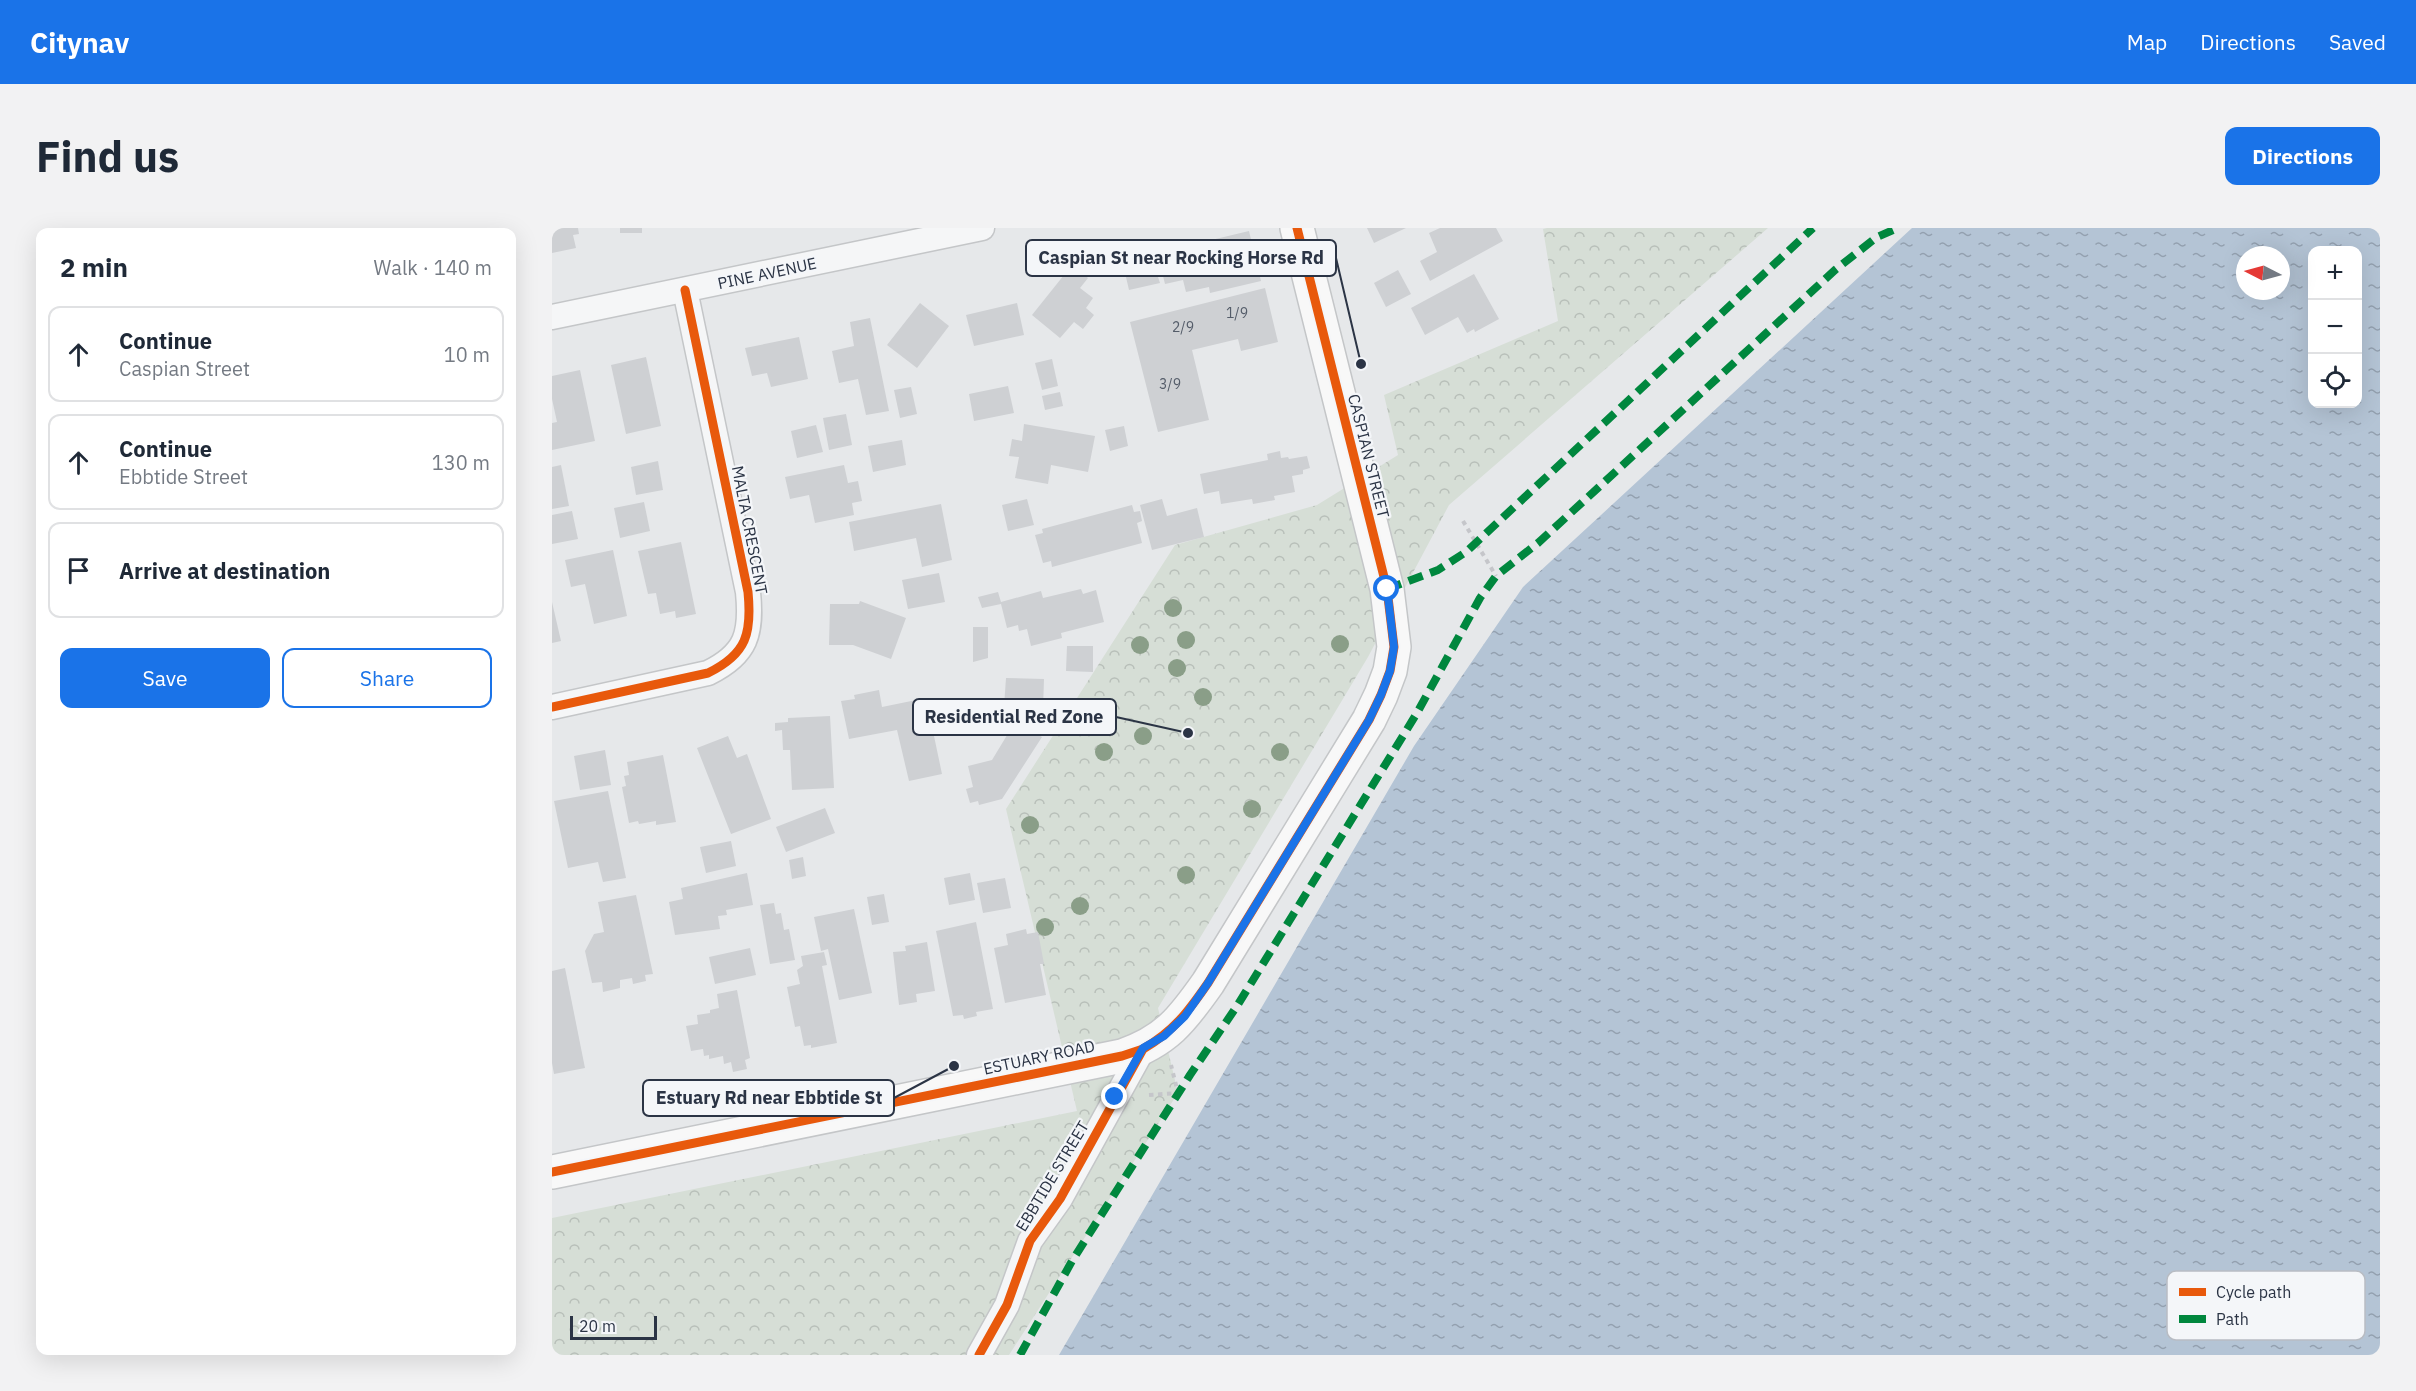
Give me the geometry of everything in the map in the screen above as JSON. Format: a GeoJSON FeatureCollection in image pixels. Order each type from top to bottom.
{"type":"FeatureCollection","features":[{"type":"Feature","properties":{"kind":"street","name":"PINE AVENUE"},"geometry":{"type":"LineString","coordinates":[[552,317],[982,228]]}},
{"type":"Feature","properties":{"kind":"street","name":"CASPIAN STREET"},"geometry":{"type":"LineString","coordinates":[[1297,228],[1384,578],[1392,622]]}},
{"type":"Feature","properties":{"kind":"street","name":"MALTA CRESCENT"},"geometry":{"type":"LineString","coordinates":[[552,707],[708,673],[726,664],[739,652],[748,634],[748,592],[686,290]]}},
{"type":"Feature","properties":{"kind":"street","name":"EBBTIDE STREET"},"geometry":{"type":"LineString","coordinates":[[979,1355],[1007,1305],[1030,1241],[1060,1199],[1143,1048],[1164,1036],[1185,1016],[1208,983],[1369,720],[1390,671],[1394,647],[1392,622]]}},
{"type":"Feature","properties":{"kind":"street","name":"ESTUARY ROAD"},"geometry":{"type":"LineString","coordinates":[[552,1172],[1122,1056],[1143,1048]]}},
{"type":"Feature","properties":{"kind":"path"},"geometry":{"type":"LineString","coordinates":[[1463,521],[1496,576]]}},
{"type":"Feature","properties":{"kind":"path"},"geometry":{"type":"LineString","coordinates":[[1115,1097],[1178,1093],[1172,1065]]}},
{"type":"Feature","properties":{"kind":"green space"},"geometry":{"type":"Polygon","coordinates":[[[1768,228],[1449,505],[1368,657],[1158,1008],[1178,1093],[1009,1355],[552,1355],[552,1218],[1077,1111],[1006,809],[1175,545],[1317,505],[1398,455],[1384,395],[1558,321],[1543,229],[1768,228]]]}},
{"type":"Feature","properties":{"kind":"water"},"geometry":{"type":"Polygon","coordinates":[[[1912,228],[2380,228],[2380,1355],[1059,1355],[1414,746],[1523,587],[1912,228]]]}},
{"type":"Feature","properties":{"kind":"building"},"geometry":{"type":"Polygon","coordinates":[[[552,228],[578,228],[579,234],[573,235],[576,248],[552,253],[552,228]]]}},
{"type":"Feature","properties":{"kind":"building"},"geometry":{"type":"Polygon","coordinates":[[[620,228],[642,228],[642,233],[620,233],[620,228]]]}},
{"type":"Feature","properties":{"kind":"building"},"geometry":{"type":"Polygon","coordinates":[[[1367,228],[1406,228],[1374,243],[1367,228]]]}},
{"type":"Feature","properties":{"kind":"building"},"geometry":{"type":"Polygon","coordinates":[[[1440,228],[1496,228],[1503,241],[1430,281],[1420,261],[1437,252],[1429,233],[1440,228]]]}},
{"type":"Feature","properties":{"kind":"building"},"geometry":{"type":"Polygon","coordinates":[[[1249,231],[1261,281],[1210,293],[1209,287],[1186,292],[1183,280],[1165,284],[1163,276],[1158,277],[1160,283],[1129,290],[1123,264],[1158,255],[1157,253],[1249,231]]]}},
{"type":"Feature","properties":{"kind":"building"},"geometry":{"type":"Polygon","coordinates":[[[1072,265],[1088,278],[1080,288],[1093,298],[1086,308],[1094,315],[1083,329],[1074,322],[1060,338],[1032,315],[1072,265]]]}},
{"type":"Feature","properties":{"kind":"building"},"geometry":{"type":"Polygon","coordinates":[[[1398,270],[1411,294],[1386,307],[1374,283],[1398,270]]]}},
{"type":"Feature","properties":{"kind":"building"},"geometry":{"type":"Polygon","coordinates":[[[1474,274],[1499,319],[1475,332],[1474,329],[1467,333],[1458,317],[1425,335],[1411,308],[1474,274]]]}},
{"type":"Feature","properties":{"kind":"building"},"geometry":{"type":"Polygon","coordinates":[[[1265,288],[1278,342],[1241,351],[1238,339],[1192,350],[1209,420],[1158,432],[1130,322],[1265,288]]]}},
{"type":"Feature","properties":{"kind":"building"},"geometry":{"type":"Polygon","coordinates":[[[920,303],[949,326],[917,368],[887,345],[920,303]]]}},
{"type":"Feature","properties":{"kind":"building"},"geometry":{"type":"Polygon","coordinates":[[[1017,303],[1024,335],[974,346],[966,315],[1017,303]]]}},
{"type":"Feature","properties":{"kind":"building"},"geometry":{"type":"Polygon","coordinates":[[[870,318],[889,411],[866,415],[858,379],[839,383],[832,351],[854,346],[850,322],[870,318]]]}},
{"type":"Feature","properties":{"kind":"building"},"geometry":{"type":"Polygon","coordinates":[[[799,337],[808,379],[771,387],[767,373],[752,376],[745,348],[799,337]]]}},
{"type":"Feature","properties":{"kind":"building"},"geometry":{"type":"Polygon","coordinates":[[[646,357],[661,426],[626,434],[611,365],[646,357]]]}},
{"type":"Feature","properties":{"kind":"building"},"geometry":{"type":"Polygon","coordinates":[[[1052,359],[1058,386],[1042,390],[1035,363],[1052,359]]]}},
{"type":"Feature","properties":{"kind":"building"},"geometry":{"type":"Polygon","coordinates":[[[580,370],[595,441],[552,450],[552,423],[557,422],[552,399],[552,376],[580,370]]]}},
{"type":"Feature","properties":{"kind":"building"},"geometry":{"type":"Polygon","coordinates":[[[1008,386],[1014,413],[974,421],[969,394],[1008,386]]]}},
{"type":"Feature","properties":{"kind":"building"},"geometry":{"type":"Polygon","coordinates":[[[911,387],[917,414],[900,418],[894,390],[911,387]]]}},
{"type":"Feature","properties":{"kind":"building"},"geometry":{"type":"Polygon","coordinates":[[[1060,392],[1063,406],[1045,410],[1042,396],[1060,392]]]}},
{"type":"Feature","properties":{"kind":"building"},"geometry":{"type":"Polygon","coordinates":[[[846,414],[852,445],[829,450],[823,418],[846,414]]]}},
{"type":"Feature","properties":{"kind":"building"},"geometry":{"type":"Polygon","coordinates":[[[1024,424],[1095,436],[1088,472],[1051,465],[1048,484],[1015,478],[1019,457],[1009,456],[1012,439],[1022,441],[1024,424]]]}},
{"type":"Feature","properties":{"kind":"building"},"geometry":{"type":"Polygon","coordinates":[[[816,425],[823,452],[797,458],[791,431],[816,425]]]}},
{"type":"Feature","properties":{"kind":"building"},"geometry":{"type":"Polygon","coordinates":[[[1124,426],[1128,446],[1110,451],[1105,430],[1124,426]]]}},
{"type":"Feature","properties":{"kind":"building"},"geometry":{"type":"Polygon","coordinates":[[[902,440],[906,465],[873,472],[868,446],[902,440]]]}},
{"type":"Feature","properties":{"kind":"building"},"geometry":{"type":"Polygon","coordinates":[[[1280,451],[1281,458],[1307,456],[1310,468],[1303,470],[1303,474],[1292,476],[1295,492],[1274,496],[1275,500],[1253,504],[1252,499],[1221,504],[1219,491],[1204,494],[1200,474],[1268,460],[1267,454],[1280,451]]]}},
{"type":"Feature","properties":{"kind":"building"},"geometry":{"type":"Polygon","coordinates":[[[658,461],[663,490],[636,495],[631,467],[658,461]]]}},
{"type":"Feature","properties":{"kind":"building"},"geometry":{"type":"Polygon","coordinates":[[[561,465],[569,506],[552,509],[552,467],[561,465]]]}},
{"type":"Feature","properties":{"kind":"building"},"geometry":{"type":"Polygon","coordinates":[[[844,465],[848,483],[858,481],[862,501],[852,503],[854,515],[815,523],[809,495],[790,499],[785,477],[844,465]]]}},
{"type":"Feature","properties":{"kind":"building"},"geometry":{"type":"Polygon","coordinates":[[[1027,499],[1034,525],[1008,531],[1002,505],[1027,499]]]}},
{"type":"Feature","properties":{"kind":"building"},"geometry":{"type":"Polygon","coordinates":[[[1162,499],[1167,516],[1197,508],[1204,537],[1152,550],[1140,505],[1162,499]]]}},
{"type":"Feature","properties":{"kind":"building"},"geometry":{"type":"Polygon","coordinates":[[[644,502],[650,531],[620,538],[614,508],[644,502]]]}},
{"type":"Feature","properties":{"kind":"building"},"geometry":{"type":"Polygon","coordinates":[[[941,504],[952,560],[922,567],[916,538],[854,551],[849,522],[941,504]]]}},
{"type":"Feature","properties":{"kind":"building"},"geometry":{"type":"Polygon","coordinates":[[[1132,505],[1134,512],[1140,511],[1142,521],[1137,523],[1142,543],[1052,567],[1051,561],[1043,563],[1035,535],[1043,533],[1042,529],[1132,505]]]}},
{"type":"Feature","properties":{"kind":"building"},"geometry":{"type":"Polygon","coordinates":[[[572,511],[578,539],[552,544],[552,515],[572,511]]]}},
{"type":"Feature","properties":{"kind":"building"},"geometry":{"type":"Polygon","coordinates":[[[681,542],[696,614],[676,618],[675,611],[660,614],[656,593],[648,594],[638,551],[681,542]]]}},
{"type":"Feature","properties":{"kind":"building"},"geometry":{"type":"Polygon","coordinates":[[[613,550],[627,616],[594,624],[585,584],[571,587],[565,560],[613,550]]]}},
{"type":"Feature","properties":{"kind":"building"},"geometry":{"type":"Polygon","coordinates":[[[939,573],[945,602],[908,609],[902,580],[939,573]]]}},
{"type":"Feature","properties":{"kind":"building"},"geometry":{"type":"Polygon","coordinates":[[[1081,589],[1083,594],[1096,590],[1104,622],[1061,633],[1062,638],[1031,646],[1027,629],[1019,631],[1018,625],[1007,628],[1001,604],[982,608],[978,597],[998,592],[1001,602],[1041,591],[1043,598],[1081,589]]]}},
{"type":"Feature","properties":{"kind":"building"},"geometry":{"type":"Polygon","coordinates":[[[860,601],[906,618],[891,659],[853,645],[829,645],[830,604],[859,604],[860,601]]]}},
{"type":"Feature","properties":{"kind":"building"},"geometry":{"type":"Polygon","coordinates":[[[552,602],[561,641],[552,643],[552,602]]]}},
{"type":"Feature","properties":{"kind":"building"},"geometry":{"type":"Polygon","coordinates":[[[973,627],[988,627],[988,658],[973,662],[973,627]]]}},
{"type":"Feature","properties":{"kind":"building"},"geometry":{"type":"Polygon","coordinates":[[[1067,646],[1093,646],[1093,672],[1066,671],[1067,646]]]}},
{"type":"Feature","properties":{"kind":"building"},"geometry":{"type":"Polygon","coordinates":[[[1006,678],[1044,679],[1043,709],[1004,707],[1006,678]]]}},
{"type":"Feature","properties":{"kind":"building"},"geometry":{"type":"Polygon","coordinates":[[[879,690],[882,707],[926,698],[942,774],[909,781],[897,730],[849,739],[841,701],[855,699],[854,695],[879,690]]]}},
{"type":"Feature","properties":{"kind":"building"},"geometry":{"type":"Polygon","coordinates":[[[830,716],[834,788],[792,790],[790,750],[783,750],[782,730],[775,731],[775,723],[788,722],[788,718],[830,716]]]}},
{"type":"Feature","properties":{"kind":"building"},"geometry":{"type":"Polygon","coordinates":[[[1015,722],[1042,737],[1002,799],[979,805],[978,801],[970,803],[966,789],[973,787],[968,766],[992,760],[1015,722]]]}},
{"type":"Feature","properties":{"kind":"building"},"geometry":{"type":"Polygon","coordinates":[[[728,736],[737,758],[747,754],[771,819],[731,834],[697,748],[728,736]]]}},
{"type":"Feature","properties":{"kind":"building"},"geometry":{"type":"Polygon","coordinates":[[[605,750],[611,785],[580,790],[574,756],[605,750]]]}},
{"type":"Feature","properties":{"kind":"building"},"geometry":{"type":"Polygon","coordinates":[[[663,755],[676,822],[656,825],[656,821],[629,823],[622,787],[626,786],[624,776],[629,775],[627,762],[663,755]]]}},
{"type":"Feature","properties":{"kind":"building"},"geometry":{"type":"Polygon","coordinates":[[[608,791],[626,878],[603,882],[598,862],[568,868],[554,801],[608,791]]]}},
{"type":"Feature","properties":{"kind":"building"},"geometry":{"type":"Polygon","coordinates":[[[825,808],[835,833],[786,852],[776,827],[825,808]]]}},
{"type":"Feature","properties":{"kind":"building"},"geometry":{"type":"Polygon","coordinates":[[[731,841],[736,866],[706,873],[700,847],[731,841]]]}},
{"type":"Feature","properties":{"kind":"building"},"geometry":{"type":"Polygon","coordinates":[[[803,857],[806,876],[792,879],[789,860],[803,857]]]}},
{"type":"Feature","properties":{"kind":"building"},"geometry":{"type":"Polygon","coordinates":[[[747,873],[753,905],[726,910],[727,915],[718,916],[720,929],[675,935],[669,902],[683,899],[681,888],[747,873]]]}},
{"type":"Feature","properties":{"kind":"building"},"geometry":{"type":"Polygon","coordinates":[[[970,873],[975,900],[949,905],[944,878],[970,873]]]}},
{"type":"Feature","properties":{"kind":"building"},"geometry":{"type":"Polygon","coordinates":[[[1005,878],[1011,908],[983,913],[977,883],[1005,878]]]}},
{"type":"Feature","properties":{"kind":"building"},"geometry":{"type":"Polygon","coordinates":[[[884,894],[889,922],[872,925],[867,897],[884,894]]]}},
{"type":"Feature","properties":{"kind":"building"},"geometry":{"type":"Polygon","coordinates":[[[636,895],[653,974],[645,975],[646,981],[633,984],[632,978],[620,980],[620,988],[603,992],[602,982],[592,983],[585,951],[594,934],[604,932],[598,902],[636,895]]]}},
{"type":"Feature","properties":{"kind":"building"},"geometry":{"type":"Polygon","coordinates":[[[774,903],[776,914],[781,913],[784,930],[789,929],[795,960],[770,964],[760,905],[774,903]]]}},
{"type":"Feature","properties":{"kind":"building"},"geometry":{"type":"Polygon","coordinates":[[[854,909],[872,993],[839,1000],[828,949],[821,951],[814,917],[854,909]]]}},
{"type":"Feature","properties":{"kind":"building"},"geometry":{"type":"Polygon","coordinates":[[[976,922],[993,1009],[976,1012],[977,1016],[964,1019],[963,1015],[953,1016],[936,931],[976,922]]]}},
{"type":"Feature","properties":{"kind":"building"},"geometry":{"type":"Polygon","coordinates":[[[1026,929],[1027,934],[1038,932],[1044,964],[1040,964],[1046,995],[1005,1003],[994,948],[1008,945],[1006,934],[1026,929]]]}},
{"type":"Feature","properties":{"kind":"building"},"geometry":{"type":"Polygon","coordinates":[[[927,942],[935,991],[916,994],[917,1002],[899,1005],[893,952],[906,951],[905,946],[927,942]]]}},
{"type":"Feature","properties":{"kind":"building"},"geometry":{"type":"Polygon","coordinates":[[[750,948],[756,975],[715,984],[709,957],[750,948]]]}},
{"type":"Feature","properties":{"kind":"building"},"geometry":{"type":"Polygon","coordinates":[[[824,952],[827,965],[822,966],[837,1043],[811,1048],[811,1045],[804,1046],[800,1026],[795,1027],[787,987],[800,984],[797,970],[803,966],[801,956],[824,952]]]}},
{"type":"Feature","properties":{"kind":"building"},"geometry":{"type":"Polygon","coordinates":[[[565,968],[585,1068],[554,1074],[552,971],[565,968]]]}},
{"type":"Feature","properties":{"kind":"building"},"geometry":{"type":"Polygon","coordinates":[[[737,990],[750,1058],[745,1060],[747,1069],[733,1072],[731,1062],[724,1064],[723,1056],[709,1059],[709,1055],[704,1056],[703,1049],[691,1051],[686,1026],[698,1024],[697,1015],[710,1013],[710,1010],[719,1008],[717,994],[737,990]]]}},
{"type":"Feature","properties":{"kind":"marked path"},"geometry":{"type":"LineString","coordinates":[[1387,589],[1438,570],[1466,552],[1813,228]]}},
{"type":"Feature","properties":{"kind":"marked path"},"geometry":{"type":"LineString","coordinates":[[1020,1355],[1072,1261],[1190,1075],[1237,1006],[1417,713],[1480,598],[1496,576],[1538,543],[1835,270],[1877,237],[1898,228]]}},
{"type":"Feature","properties":{"kind":"cycle path"},"geometry":{"type":"LineString","coordinates":[[979,1355],[1007,1305],[1030,1241],[1060,1199],[1143,1049],[1180,1020],[1208,983],[1369,720],[1390,671],[1394,647],[1387,589],[1297,228]]}},
{"type":"Feature","properties":{"kind":"cycle path"},"geometry":{"type":"LineString","coordinates":[[552,707],[708,673],[731,658],[744,641],[749,619],[748,592],[685,290]]}},
{"type":"Feature","properties":{"kind":"cycle path"},"geometry":{"type":"LineString","coordinates":[[552,1172],[1122,1056],[1143,1049]]}},
{"type":"Feature","properties":{"kind":"place","name":"Caspian St near Rocking Horse Rd"},"geometry":{"type":"Point","coordinates":[1361,364]}},
{"type":"Feature","properties":{"kind":"place","name":"Residential Red Zone"},"geometry":{"type":"Point","coordinates":[1188,733]}},
{"type":"Feature","properties":{"kind":"place","name":"Estuary Rd near Ebbtide St"},"geometry":{"type":"Point","coordinates":[954,1066]}},
{"type":"Feature","properties":{"kind":"route"},"geometry":{"type":"LineString","coordinates":[[1115,1097],[1143,1048],[1164,1036],[1185,1016],[1208,983],[1369,720],[1390,671],[1394,647],[1387,589]]}}]}
